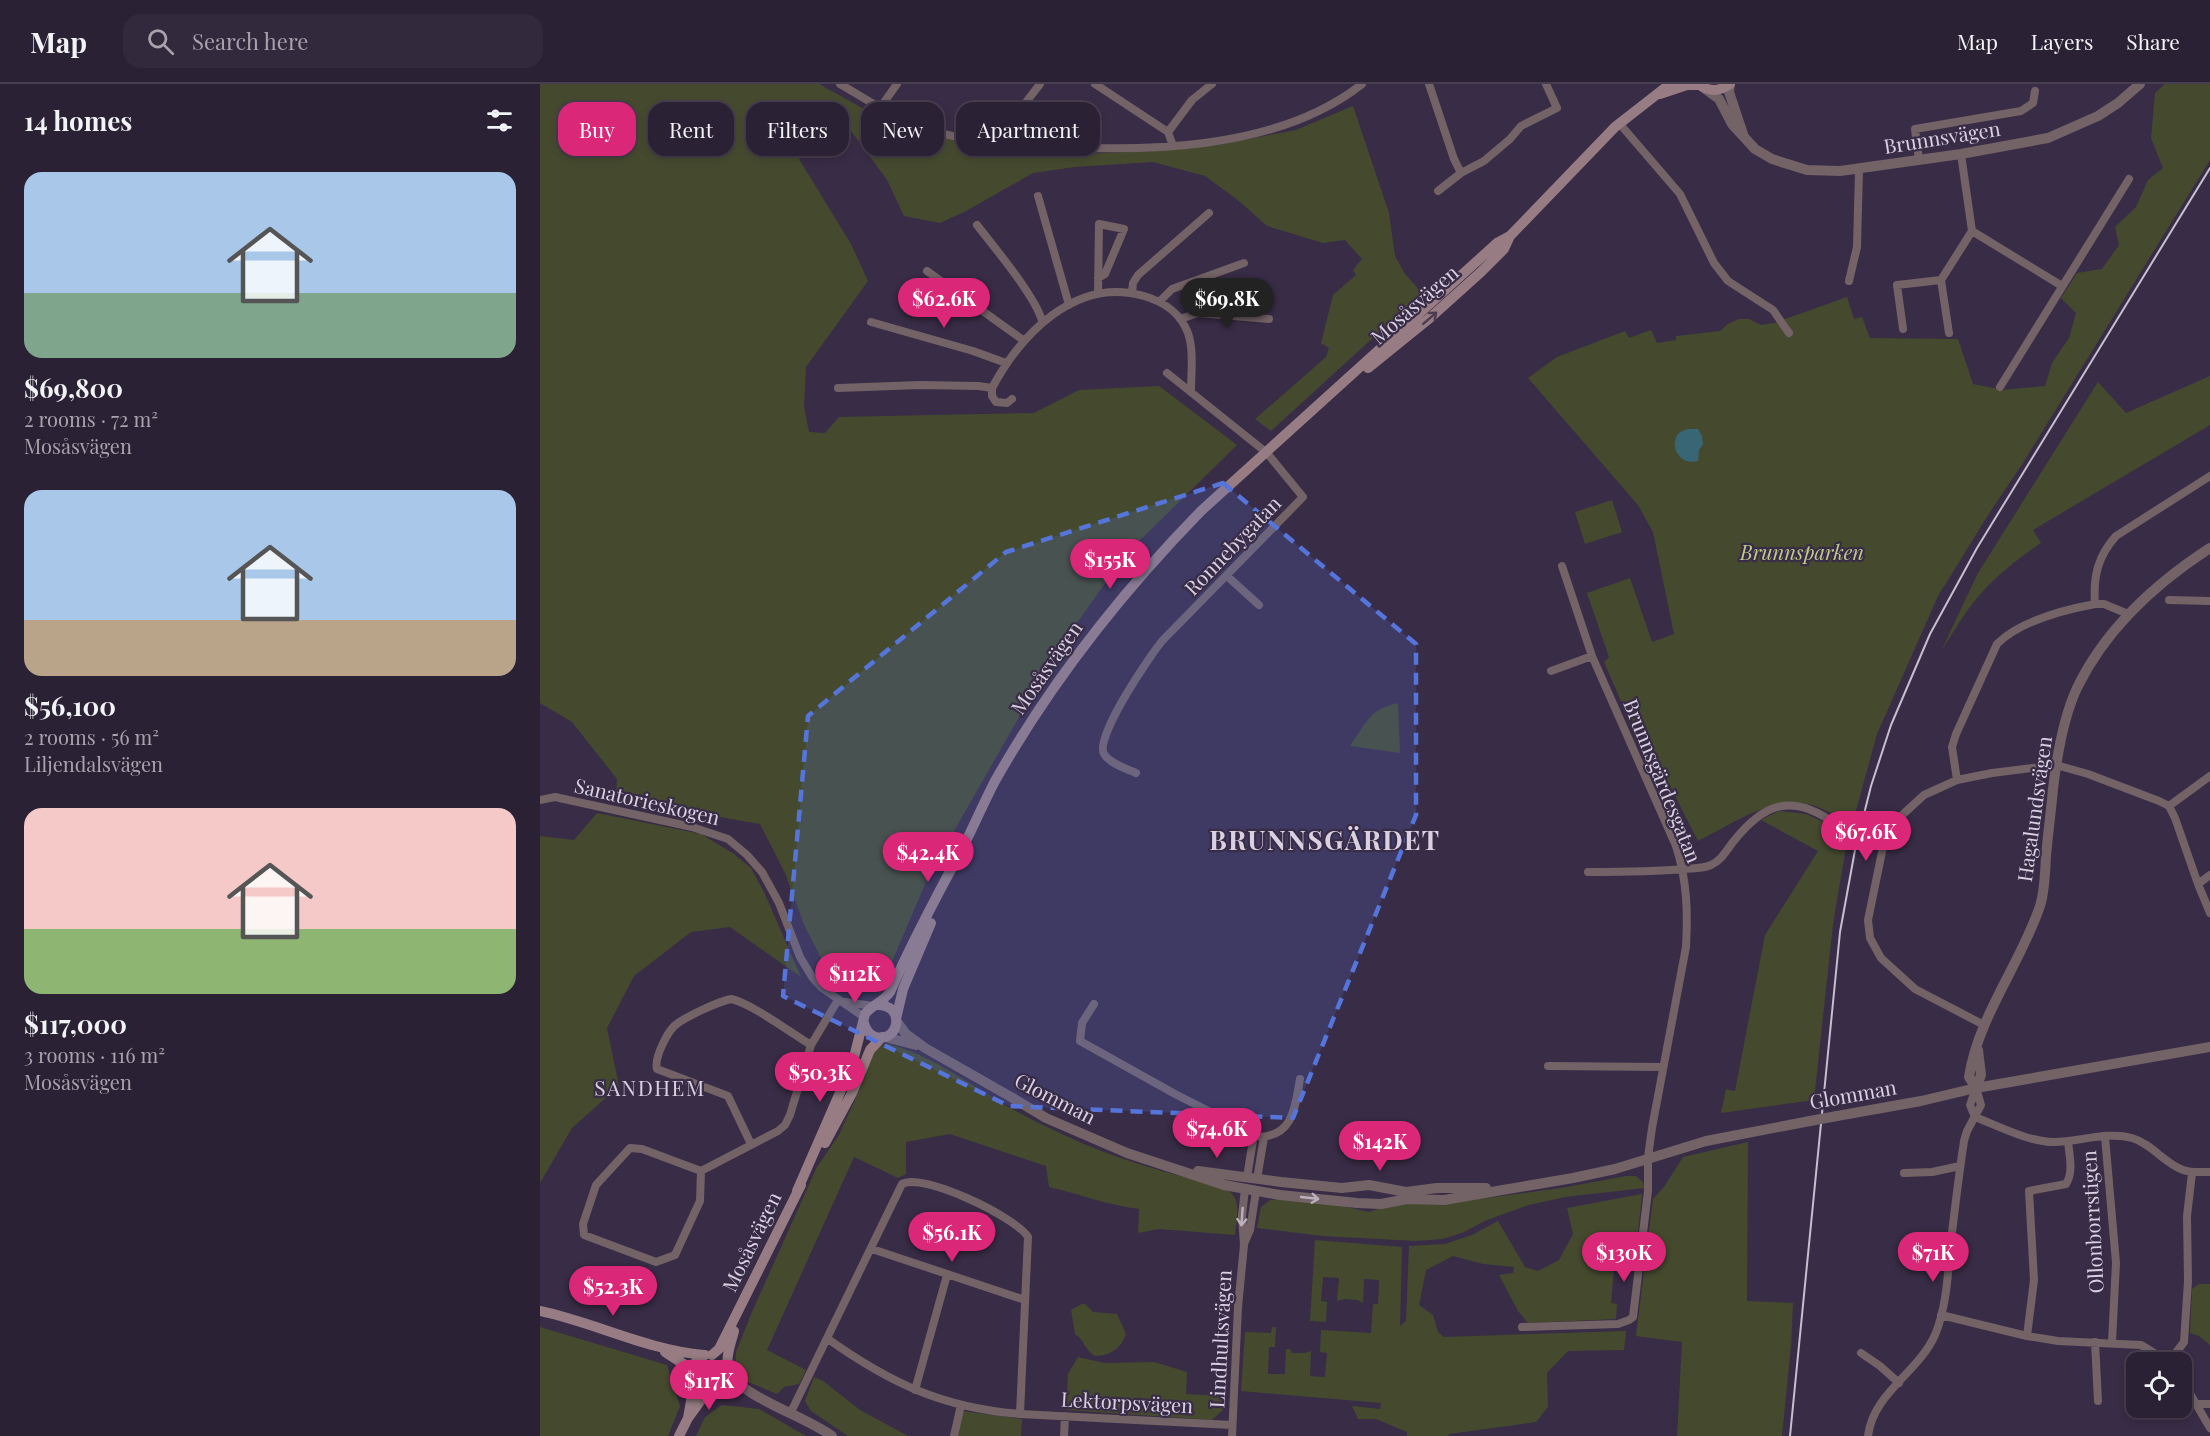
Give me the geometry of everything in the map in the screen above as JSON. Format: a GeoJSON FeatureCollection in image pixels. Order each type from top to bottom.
{"type":"FeatureCollection","features":[{"type":"Feature","properties":{"kind":"main road","name":"Mosåsvägen"},"geometry":{"type":"LineString","coordinates":[[875,1006],[890,992],[914,950],[995,782],[1029,725],[1086,642],[1162,551],[1201,512],[1497,243],[1510,236],[1619,123],[1670,84]]}},
{"type":"Feature","properties":{"kind":"main road","name":"Mosåsvägen"},"geometry":{"type":"LineString","coordinates":[[1657,95],[1687,85],[1722,89],[1730,84]]}},
{"type":"Feature","properties":{"kind":"main road","name":"Mosåsvägen"},"geometry":{"type":"LineString","coordinates":[[896,1020],[914,950]]}},
{"type":"Feature","properties":{"kind":"main road"},"geometry":{"type":"LineString","coordinates":[[884,1005],[891,1009],[896,1020],[892,1032],[884,1037],[870,1034],[864,1020],[875,1006],[884,1005]]}},
{"type":"Feature","properties":{"kind":"main road","name":"Mosåsvägen"},"geometry":{"type":"LineString","coordinates":[[708,1355],[719,1349],[797,1191],[852,1065],[864,1020]]}},
{"type":"Feature","properties":{"kind":"main road","name":"Mosåsvägen"},"geometry":{"type":"LineString","coordinates":[[797,1191],[844,1109],[870,1050],[884,1037]]}},
{"type":"Feature","properties":{"kind":"main road","name":"Mosåsvägen"},"geometry":{"type":"LineString","coordinates":[[726,1368],[740,1309]]}},
{"type":"Feature","properties":{"kind":"main road"},"geometry":{"type":"LineString","coordinates":[[540,1311],[659,1348],[708,1355],[723,1360],[726,1368],[723,1383],[712,1388],[688,1418],[679,1436]]}},
{"type":"Feature","properties":{"kind":"main road"},"geometry":{"type":"LineString","coordinates":[[659,1348],[693,1374],[700,1386],[712,1388]]}},
{"type":"Feature","properties":{"kind":"main road"},"geometry":{"type":"LineString","coordinates":[[688,1418],[695,1363],[708,1355]]}},
{"type":"Feature","properties":{"kind":"street"},"geometry":{"type":"LineString","coordinates":[[840,84],[870,102]]}},
{"type":"Feature","properties":{"kind":"street"},"geometry":{"type":"LineString","coordinates":[[884,102],[897,84]]}},
{"type":"Feature","properties":{"kind":"street"},"geometry":{"type":"LineString","coordinates":[[1026,102],[1040,84]]}},
{"type":"Feature","properties":{"kind":"street"},"geometry":{"type":"LineString","coordinates":[[1095,84],[1168,132],[1173,146]]}},
{"type":"Feature","properties":{"kind":"street"},"geometry":{"type":"LineString","coordinates":[[1168,132],[1192,100],[1212,84]]}},
{"type":"Feature","properties":{"kind":"street"},"geometry":{"type":"LineString","coordinates":[[1100,148],[1173,146],[1247,135],[1303,118],[1331,105],[1362,84]]}},
{"type":"Feature","properties":{"kind":"street"},"geometry":{"type":"LineString","coordinates":[[1429,84],[1454,159],[1461,172]]}},
{"type":"Feature","properties":{"kind":"street"},"geometry":{"type":"LineString","coordinates":[[1438,191],[1461,172],[1484,161],[1521,126],[1557,108],[1546,84]]}},
{"type":"Feature","properties":{"kind":"street"},"geometry":{"type":"LineString","coordinates":[[1730,84],[1729,92],[1744,137]]}},
{"type":"Feature","properties":{"kind":"street","name":"Brunnsvägen"},"geometry":{"type":"LineString","coordinates":[[1701,86],[1719,99],[1731,124],[1755,149],[1772,159],[1799,168],[1824,171],[1859,170],[2029,143],[2073,128],[2118,103],[2140,84]]}},
{"type":"Feature","properties":{"kind":"street"},"geometry":{"type":"LineString","coordinates":[[1919,160],[1914,129],[2021,111],[2033,103],[2035,91]]}},
{"type":"Feature","properties":{"kind":"street"},"geometry":{"type":"LineString","coordinates":[[1619,123],[1680,194],[1714,263],[1728,281],[1773,310],[1789,333]]}},
{"type":"Feature","properties":{"kind":"street"},"geometry":{"type":"LineString","coordinates":[[1948,333],[1941,280],[1972,231],[1961,154]]}},
{"type":"Feature","properties":{"kind":"street"},"geometry":{"type":"LineString","coordinates":[[1849,281],[1857,247],[1859,170]]}},
{"type":"Feature","properties":{"kind":"street"},"geometry":{"type":"LineString","coordinates":[[2000,387],[2129,179]]}},
{"type":"Feature","properties":{"kind":"street"},"geometry":{"type":"LineString","coordinates":[[1038,196],[1068,305]]}},
{"type":"Feature","properties":{"kind":"street"},"geometry":{"type":"LineString","coordinates":[[1132,293],[1138,275],[1209,213]]}},
{"type":"Feature","properties":{"kind":"street"},"geometry":{"type":"LineString","coordinates":[[1098,278],[1105,274],[1124,228],[1099,224],[1098,278],[1098,294]]}},
{"type":"Feature","properties":{"kind":"street"},"geometry":{"type":"LineString","coordinates":[[977,225],[1022,286],[1042,321]]}},
{"type":"Feature","properties":{"kind":"street"},"geometry":{"type":"LineString","coordinates":[[1972,231],[2062,286]]}},
{"type":"Feature","properties":{"kind":"street"},"geometry":{"type":"LineString","coordinates":[[1160,302],[1172,289],[1244,263]]}},
{"type":"Feature","properties":{"kind":"street"},"geometry":{"type":"LineString","coordinates":[[927,270],[1023,340]]}},
{"type":"Feature","properties":{"kind":"street"},"geometry":{"type":"LineString","coordinates":[[1903,329],[1897,285],[1941,280]]}},
{"type":"Feature","properties":{"kind":"street"},"geometry":{"type":"LineString","coordinates":[[1012,399],[1007,403],[996,402],[992,396],[992,388],[1006,363],[1023,340],[1042,321],[1068,305],[1098,294],[1132,293],[1168,306],[1180,319],[1189,338],[1191,392]]}},
{"type":"Feature","properties":{"kind":"street"},"geometry":{"type":"LineString","coordinates":[[1180,319],[1198,313],[1269,319]]}},
{"type":"Feature","properties":{"kind":"street"},"geometry":{"type":"LineString","coordinates":[[871,322],[963,348],[1006,363]]}},
{"type":"Feature","properties":{"kind":"street"},"geometry":{"type":"LineString","coordinates":[[1167,374],[1267,453]]}},
{"type":"Feature","properties":{"kind":"street"},"geometry":{"type":"LineString","coordinates":[[837,388],[920,385],[992,388]]}},
{"type":"Feature","properties":{"kind":"street","name":"Ronnebygatan"},"geometry":{"type":"LineString","coordinates":[[1136,773],[1110,760],[1104,754],[1102,747],[1124,697],[1150,656],[1303,497],[1267,453]]}},
{"type":"Feature","properties":{"kind":"street"},"geometry":{"type":"LineString","coordinates":[[2095,604],[2094,585],[2097,567],[2105,548],[2116,536],[2210,476]]}},
{"type":"Feature","properties":{"kind":"street","name":"Hagalundsvägen"},"geometry":{"type":"LineString","coordinates":[[1976,1088],[1981,1075],[1977,1046],[1984,1025],[2026,941],[2041,902],[2056,765],[2065,723],[2077,689],[2092,662],[2128,614],[2158,586],[2210,548]]}},
{"type":"Feature","properties":{"kind":"street","name":"Brunnsgärdesgatan"},"geometry":{"type":"LineString","coordinates":[[1522,1327],[1618,1324],[1633,1317],[1648,1191],[1648,1157],[1662,1067],[1686,947],[1688,903],[1683,869],[1676,846],[1592,656],[1562,566]]}},
{"type":"Feature","properties":{"kind":"street"},"geometry":{"type":"LineString","coordinates":[[1227,576],[1259,605]]}},
{"type":"Feature","properties":{"kind":"street"},"geometry":{"type":"LineString","coordinates":[[2169,600],[2210,601]]}},
{"type":"Feature","properties":{"kind":"street"},"geometry":{"type":"LineString","coordinates":[[1957,780],[1952,747],[1997,644],[2019,627],[2095,604],[2104,604],[2128,614]]}},
{"type":"Feature","properties":{"kind":"street"},"geometry":{"type":"LineString","coordinates":[[1551,671],[1592,656]]}},
{"type":"Feature","properties":{"kind":"street"},"geometry":{"type":"LineString","coordinates":[[1984,1025],[1915,989],[1881,958],[1870,938],[1868,920],[1883,848],[1900,817],[1917,800],[1957,780],[1992,772],[2056,765],[2088,774],[2169,806],[2210,913]]}},
{"type":"Feature","properties":{"kind":"street"},"geometry":{"type":"LineString","coordinates":[[2169,806],[2210,776]]}},
{"type":"Feature","properties":{"kind":"street","name":"Sanatorieskogen"},"geometry":{"type":"LineString","coordinates":[[540,800],[555,797],[692,827],[728,839],[762,872],[779,903],[800,957],[822,988],[864,1020]]}},
{"type":"Feature","properties":{"kind":"street"},"geometry":{"type":"LineString","coordinates":[[1588,872],[1658,872],[1713,864],[1721,859],[1750,821],[1771,808],[1801,806],[1834,823]]}},
{"type":"Feature","properties":{"kind":"street"},"geometry":{"type":"LineString","coordinates":[[2198,884],[2210,875]]}},
{"type":"Feature","properties":{"kind":"street"},"geometry":{"type":"LineString","coordinates":[[751,1144],[728,1096],[657,1069],[658,1054],[675,1024],[727,1000],[736,1000],[811,1045]]}},
{"type":"Feature","properties":{"kind":"street"},"geometry":{"type":"LineString","coordinates":[[701,1171],[699,1201],[675,1255],[656,1262],[585,1235],[583,1224],[596,1185],[630,1148],[642,1149],[701,1171],[778,1131],[790,1115],[811,1045],[838,1000],[875,1006]]}},
{"type":"Feature","properties":{"kind":"street"},"geometry":{"type":"LineString","coordinates":[[1094,1004],[1082,1023],[1080,1041],[1175,1094],[1260,1136],[1270,1136],[1282,1130],[1291,1120],[1300,1079]]}},
{"type":"Feature","properties":{"kind":"street","name":"Glomman"},"geometry":{"type":"LineString","coordinates":[[896,1020],[906,1034],[943,1059],[1046,1118],[1127,1153],[1224,1185],[1373,1204],[1407,1198],[1444,1200],[1605,1171],[1728,1136],[1921,1101],[1976,1088],[2210,1047]]}},
{"type":"Feature","properties":{"kind":"street","name":"Glomman"},"geometry":{"type":"LineString","coordinates":[[884,1037],[925,1048]]}},
{"type":"Feature","properties":{"kind":"street"},"geometry":{"type":"LineString","coordinates":[[1548,1066],[1662,1067]]}},
{"type":"Feature","properties":{"kind":"street"},"geometry":{"type":"LineString","coordinates":[[1868,1436],[1873,1414],[1929,1346],[1941,1316],[1960,1166],[1967,1131],[1982,1105],[1976,1088]]}},
{"type":"Feature","properties":{"kind":"street"},"geometry":{"type":"LineString","coordinates":[[1975,1117],[2040,1141],[2105,1137],[2130,1138],[2141,1142],[2181,1170],[2192,1173],[2210,1172]]}},
{"type":"Feature","properties":{"kind":"street"},"geometry":{"type":"LineString","coordinates":[[1250,1190],[1260,1136]]}},
{"type":"Feature","properties":{"kind":"street","name":"Ollonborrstigen"},"geometry":{"type":"LineString","coordinates":[[2105,1137],[2116,1263],[2112,1342]]}},
{"type":"Feature","properties":{"kind":"street"},"geometry":{"type":"LineString","coordinates":[[2027,1336],[2034,1272],[2029,1191],[2066,1184],[2071,1172],[2068,1141]]}},
{"type":"Feature","properties":{"kind":"street"},"geometry":{"type":"LineString","coordinates":[[1904,1173],[1932,1172],[1960,1166]]}},
{"type":"Feature","properties":{"kind":"street","name":"Glomman"},"geometry":{"type":"LineString","coordinates":[[1176,1168],[1342,1188],[1376,1186],[1406,1192],[1437,1188],[1504,1188]]}},
{"type":"Feature","properties":{"kind":"street"},"geometry":{"type":"LineString","coordinates":[[2176,1352],[2184,1342],[2188,1281],[2187,1216],[2192,1173]]}},
{"type":"Feature","properties":{"kind":"street"},"geometry":{"type":"LineString","coordinates":[[791,1412],[902,1184],[914,1181],[970,1198],[1026,1233],[1029,1249],[1020,1414]]}},
{"type":"Feature","properties":{"kind":"street","name":"Lindhultsvägen"},"geometry":{"type":"LineString","coordinates":[[1232,1436],[1238,1307],[1244,1245],[1250,1230],[1250,1190]]}},
{"type":"Feature","properties":{"kind":"street"},"geometry":{"type":"LineString","coordinates":[[872,1249],[1025,1300]]}},
{"type":"Feature","properties":{"kind":"street"},"geometry":{"type":"LineString","coordinates":[[915,1390],[947,1275]]}},
{"type":"Feature","properties":{"kind":"street"},"geometry":{"type":"LineString","coordinates":[[1941,1316],[2027,1336],[2058,1341],[2141,1345],[2153,1352]]}},
{"type":"Feature","properties":{"kind":"street","name":"Lektorpsvägen"},"geometry":{"type":"LineString","coordinates":[[828,1339],[888,1378],[961,1406],[1020,1414],[1232,1425]]}},
{"type":"Feature","properties":{"kind":"street"},"geometry":{"type":"LineString","coordinates":[[2095,1342],[2098,1401]]}},
{"type":"Feature","properties":{"kind":"street"},"geometry":{"type":"LineString","coordinates":[[1861,1353],[1899,1383]]}},
{"type":"Feature","properties":{"kind":"street"},"geometry":{"type":"LineString","coordinates":[[726,1368],[734,1381],[750,1392],[832,1436]]}},
{"type":"Feature","properties":{"kind":"street"},"geometry":{"type":"LineString","coordinates":[[712,1388],[750,1392]]}},
{"type":"Feature","properties":{"kind":"street"},"geometry":{"type":"LineString","coordinates":[[2192,1397],[2210,1428]]}},
{"type":"Feature","properties":{"kind":"street"},"geometry":{"type":"LineString","coordinates":[[2196,1404],[2210,1404]]}},
{"type":"Feature","properties":{"kind":"street"},"geometry":{"type":"LineString","coordinates":[[954,1436],[961,1406]]}},
{"type":"Feature","properties":{"kind":"street"},"geometry":{"type":"LineString","coordinates":[[1064,1436],[1065,1416]]}},
{"type":"Feature","properties":{"kind":"highlighted area"},"geometry":{"type":"Polygon","coordinates":[[[1223,483],[1416,644],[1416,815],[1293,1118],[1009,1106],[783,996],[808,716],[1006,552],[1223,483]]]}},
{"type":"Feature","properties":{"kind":"green space"},"geometry":{"type":"Polygon","coordinates":[[[540,84],[819,84],[861,107],[861,144],[849,128],[849,102],[746,102],[746,156],[804,156],[799,159],[851,244],[868,281],[806,367],[804,407],[809,432],[825,433],[839,417],[1034,413],[1079,390],[1159,386],[1237,445],[1126,554],[1055,654],[929,875],[891,964],[871,987],[855,990],[830,975],[805,927],[785,873],[760,824],[616,799],[617,779],[572,722],[540,703],[540,84]]]}},
{"type":"Feature","properties":{"kind":"green space","name":"Brunnsparken"},"geometry":{"type":"Polygon","coordinates":[[[2165,84],[2210,84],[2210,160],[1938,596],[1877,734],[1846,847],[1833,924],[1814,1100],[1721,1113],[1726,1089],[1735,1091],[1765,935],[1818,851],[1761,820],[1779,811],[1806,814],[1823,822],[1829,835],[1841,832],[1842,818],[1812,805],[1782,804],[1753,813],[1698,841],[1668,782],[1621,701],[1604,662],[1609,657],[1587,593],[1630,578],[1652,642],[1674,634],[1653,532],[1638,505],[1528,378],[1557,357],[1625,331],[1629,338],[1651,330],[1657,343],[1676,340],[1676,336],[1720,331],[1739,319],[1749,319],[1761,325],[1774,323],[1847,297],[1854,319],[1862,317],[1870,338],[1958,339],[1973,384],[2003,390],[2045,386],[2052,363],[2069,338],[2076,313],[2061,298],[2077,273],[2102,269],[2119,245],[2115,227],[2136,207],[2148,180],[2163,168],[2151,138],[2155,93],[2165,84]]]}},
{"type":"Feature","properties":{"kind":"green space"},"geometry":{"type":"Polygon","coordinates":[[[1353,106],[1389,213],[1395,256],[1405,274],[1422,293],[1271,431],[1255,419],[1326,357],[1329,348],[1321,343],[1333,295],[1356,275],[1353,270],[1362,259],[1345,240],[1323,243],[1267,226],[1239,201],[1205,176],[1153,162],[1074,167],[1033,173],[940,223],[904,216],[887,180],[869,156],[944,156],[944,137],[956,140],[956,156],[1100,156],[1100,153],[1217,145],[1296,130],[1353,106]]]}},
{"type":"Feature","properties":{"kind":"green space"},"geometry":{"type":"Polygon","coordinates":[[[2210,376],[2210,425],[2033,530],[2041,543],[2005,570],[1980,594],[1941,651],[1978,573],[2098,382],[2126,413],[2210,376]]]}},
{"type":"Feature","properties":{"kind":"green space"},"geometry":{"type":"Polygon","coordinates":[[[1612,500],[1622,532],[1585,544],[1575,512],[1612,500]]]}},
{"type":"Feature","properties":{"kind":"green space"},"geometry":{"type":"Polygon","coordinates":[[[1398,703],[1400,753],[1350,746],[1374,713],[1398,703]]]}},
{"type":"Feature","properties":{"kind":"green space"},"geometry":{"type":"Polygon","coordinates":[[[597,813],[701,834],[734,854],[751,868],[764,892],[801,977],[730,927],[691,932],[634,976],[607,1028],[619,1086],[572,1128],[540,1183],[540,836],[574,840],[597,813]]]}},
{"type":"Feature","properties":{"kind":"green space"},"geometry":{"type":"Polygon","coordinates":[[[889,1044],[932,1061],[1019,1113],[1084,1144],[1137,1163],[1228,1190],[1237,1205],[1235,1235],[1159,1229],[1138,1233],[1139,1209],[1049,1187],[1046,1166],[950,1134],[906,1142],[906,1174],[898,1178],[854,1157],[767,1350],[806,1370],[799,1384],[784,1387],[777,1394],[748,1382],[735,1369],[736,1352],[752,1312],[817,1167],[839,1135],[872,1057],[879,1045],[889,1044]]]}},
{"type":"Feature","properties":{"kind":"green space"},"geometry":{"type":"Polygon","coordinates":[[[1748,1142],[1747,1301],[1793,1303],[1782,1436],[1677,1436],[1682,1342],[1636,1336],[1653,1199],[1664,1187],[1683,1157],[1748,1142]]]}},
{"type":"Feature","properties":{"kind":"green space"},"geometry":{"type":"Polygon","coordinates":[[[1636,1176],[1643,1182],[1644,1188],[1565,1197],[1529,1205],[1442,1239],[1416,1241],[1322,1236],[1257,1228],[1261,1207],[1270,1200],[1288,1198],[1369,1212],[1401,1201],[1440,1204],[1561,1188],[1636,1176]]]}},
{"type":"Feature","properties":{"kind":"green space"},"geometry":{"type":"Polygon","coordinates":[[[1642,1194],[1638,1232],[1626,1232],[1624,1247],[1616,1247],[1611,1303],[1617,1304],[1616,1319],[1528,1323],[1518,1311],[1499,1275],[1513,1273],[1514,1267],[1483,1264],[1453,1256],[1426,1270],[1419,1305],[1433,1315],[1438,1332],[1444,1337],[1626,1331],[1624,1350],[1568,1351],[1547,1373],[1548,1407],[1536,1422],[1449,1434],[1448,1436],[1407,1436],[1407,1432],[1376,1419],[1358,1419],[1352,1406],[1380,1409],[1381,1403],[1241,1391],[1245,1332],[1271,1333],[1272,1327],[1276,1327],[1275,1347],[1269,1347],[1268,1374],[1285,1374],[1286,1349],[1290,1349],[1292,1353],[1311,1351],[1310,1376],[1325,1377],[1327,1353],[1320,1352],[1321,1330],[1371,1333],[1373,1304],[1378,1304],[1379,1280],[1364,1279],[1363,1303],[1345,1299],[1337,1301],[1339,1278],[1323,1277],[1321,1301],[1327,1302],[1326,1322],[1310,1321],[1315,1240],[1402,1247],[1400,1326],[1406,1321],[1409,1246],[1445,1244],[1472,1235],[1498,1221],[1525,1267],[1538,1271],[1559,1260],[1573,1234],[1567,1208],[1642,1194]]]}},
{"type":"Feature","properties":{"kind":"green space"},"geometry":{"type":"Polygon","coordinates":[[[2199,1284],[2210,1284],[2210,1345],[2199,1336],[2190,1333],[2192,1289],[2199,1284]]]}},
{"type":"Feature","properties":{"kind":"green space"},"geometry":{"type":"Polygon","coordinates":[[[1082,1304],[1093,1312],[1117,1314],[1126,1334],[1115,1350],[1095,1356],[1075,1334],[1071,1310],[1082,1304]]]}},
{"type":"Feature","properties":{"kind":"green space"},"geometry":{"type":"Polygon","coordinates":[[[540,1327],[667,1365],[680,1406],[668,1436],[540,1436],[540,1327]]]}},
{"type":"Feature","properties":{"kind":"green space"},"geometry":{"type":"Polygon","coordinates":[[[1078,1357],[1104,1363],[1154,1362],[1187,1372],[1186,1394],[1224,1396],[1224,1409],[1212,1420],[1066,1410],[1068,1374],[1078,1357]]]}},
{"type":"Feature","properties":{"kind":"green space"},"geometry":{"type":"Polygon","coordinates":[[[814,1377],[823,1381],[860,1410],[908,1436],[848,1436],[811,1411],[805,1401],[814,1377]]]}},
{"type":"Feature","properties":{"kind":"green space"},"geometry":{"type":"Polygon","coordinates":[[[722,1405],[759,1409],[806,1436],[696,1436],[705,1417],[722,1405]]]}},
{"type":"Feature","properties":{"kind":"green space"},"geometry":{"type":"Polygon","coordinates":[[[962,1411],[1022,1419],[1021,1436],[956,1436],[962,1411]]]}},
{"type":"Feature","properties":{"kind":"water"},"geometry":{"type":"Polygon","coordinates":[[[1688,429],[1698,429],[1702,436],[1703,444],[1699,450],[1698,461],[1685,460],[1675,448],[1679,433],[1688,429]]]}},
{"type":"Feature","properties":{"kind":"railway"},"geometry":{"type":"LineString","coordinates":[[1790,1436],[1840,932],[1855,850],[1871,786],[1891,725],[1930,634],[1977,548],[2210,168]]}},
{"type":"Feature","properties":{"kind":"district","name":"BRUNNSGÄRDET"},"geometry":{"type":"Point","coordinates":[1325,841]}},
{"type":"Feature","properties":{"kind":"district","name":"SANDHEM"},"geometry":{"type":"Point","coordinates":[650,1089]}}]}
